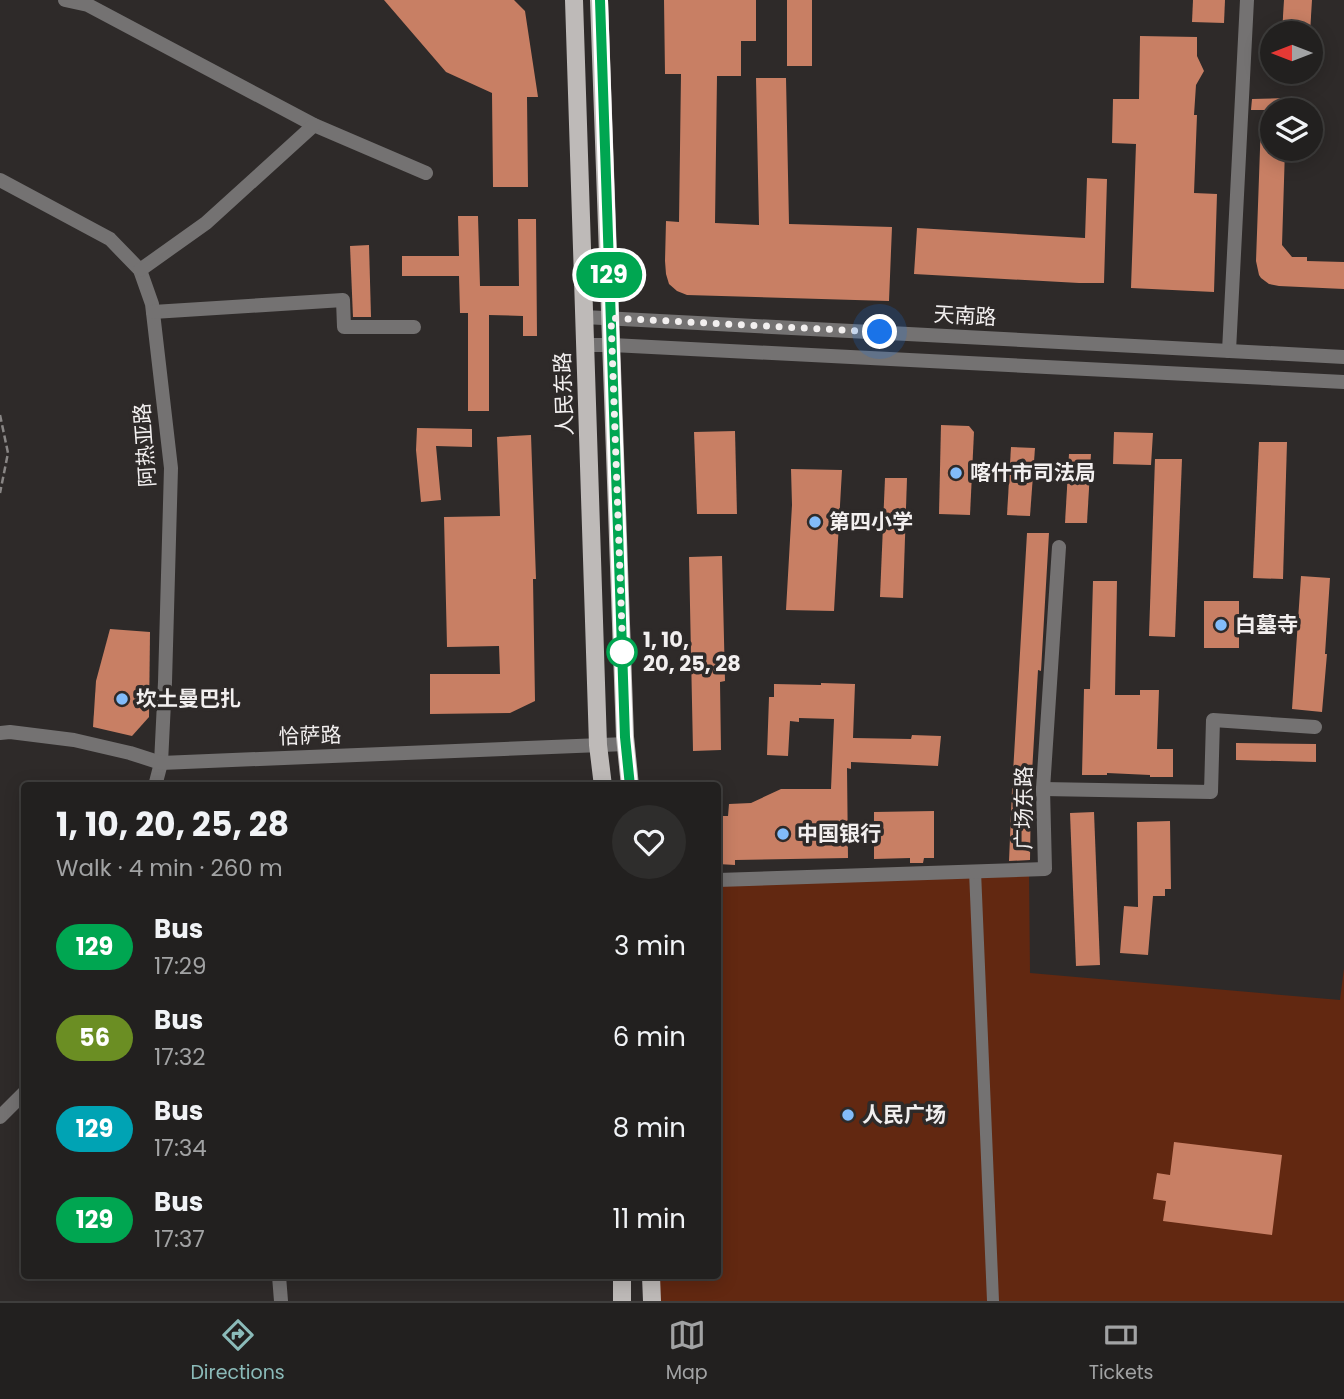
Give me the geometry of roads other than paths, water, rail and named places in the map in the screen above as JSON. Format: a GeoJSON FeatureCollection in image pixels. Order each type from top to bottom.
{"type":"FeatureCollection","features":[{"type":"Feature","properties":{"kind":"main road","name":"人民东路"},"geometry":{"type":"LineString","coordinates":[[574,0],[598,745],[603,782]]}},
{"type":"Feature","properties":{"kind":"main road"},"geometry":{"type":"LineString","coordinates":[[600,0],[626,744],[630,782]]}},
{"type":"Feature","properties":{"kind":"main road"},"geometry":{"type":"LineString","coordinates":[[622,1279],[622,1301]]}},
{"type":"Feature","properties":{"kind":"main road"},"geometry":{"type":"LineString","coordinates":[[651,1279],[652,1301]]}},
{"type":"Feature","properties":{"kind":"street"},"geometry":{"type":"LineString","coordinates":[[65,0],[88,5],[314,125],[426,173]]}},
{"type":"Feature","properties":{"kind":"street"},"geometry":{"type":"LineString","coordinates":[[1229,351],[1248,0]]}},
{"type":"Feature","properties":{"kind":"street"},"geometry":{"type":"LineString","coordinates":[[140,270],[206,223],[314,125]]}},
{"type":"Feature","properties":{"kind":"street","name":"阿热亚路"},"geometry":{"type":"LineString","coordinates":[[0,180],[110,239],[140,270],[152,304],[171,468],[165,682],[160,763],[156,782]]}},
{"type":"Feature","properties":{"kind":"street"},"geometry":{"type":"LineString","coordinates":[[153,312],[344,300],[344,327],[414,327]]}},
{"type":"Feature","properties":{"kind":"street","name":"天南路"},"geometry":{"type":"LineString","coordinates":[[584,317],[1344,357]]}},
{"type":"Feature","properties":{"kind":"street"},"geometry":{"type":"LineString","coordinates":[[585,345],[1344,382]]}},
{"type":"Feature","properties":{"kind":"street","name":"广场东路"},"geometry":{"type":"LineString","coordinates":[[721,880],[1045,869],[1042,789],[1059,547]]}},
{"type":"Feature","properties":{"kind":"street"},"geometry":{"type":"LineString","coordinates":[[1042,789],[1211,792],[1213,720],[1315,727]]}},
{"type":"Feature","properties":{"kind":"street","name":"恰萨路"},"geometry":{"type":"LineString","coordinates":[[0,733],[74,740],[160,763],[626,744]]}},
{"type":"Feature","properties":{"kind":"street"},"geometry":{"type":"LineString","coordinates":[[975,871],[993,1301]]}},
{"type":"Feature","properties":{"kind":"street"},"geometry":{"type":"LineString","coordinates":[[0,1117],[21,1096]]}},
{"type":"Feature","properties":{"kind":"street"},"geometry":{"type":"LineString","coordinates":[[279,1279],[281,1301]]}},
{"type":"Feature","properties":{"kind":"place","name":"喀什市司法局"},"geometry":{"type":"Point","coordinates":[956,473]}},
{"type":"Feature","properties":{"kind":"place","name":"第四小学"},"geometry":{"type":"Point","coordinates":[815,522]}},
{"type":"Feature","properties":{"kind":"place","name":"白墓寺"},"geometry":{"type":"Point","coordinates":[1221,625]}},
{"type":"Feature","properties":{"kind":"place","name":"1, 10, 20, 25, 28"},"geometry":{"type":"Point","coordinates":[622,652]}},
{"type":"Feature","properties":{"kind":"place","name":"坎土曼巴扎"},"geometry":{"type":"Point","coordinates":[122,699]}},
{"type":"Feature","properties":{"kind":"place","name":"中国银行"},"geometry":{"type":"Point","coordinates":[783,834]}},
{"type":"Feature","properties":{"kind":"place","name":"人民广场"},"geometry":{"type":"Point","coordinates":[848,1115]}}]}
